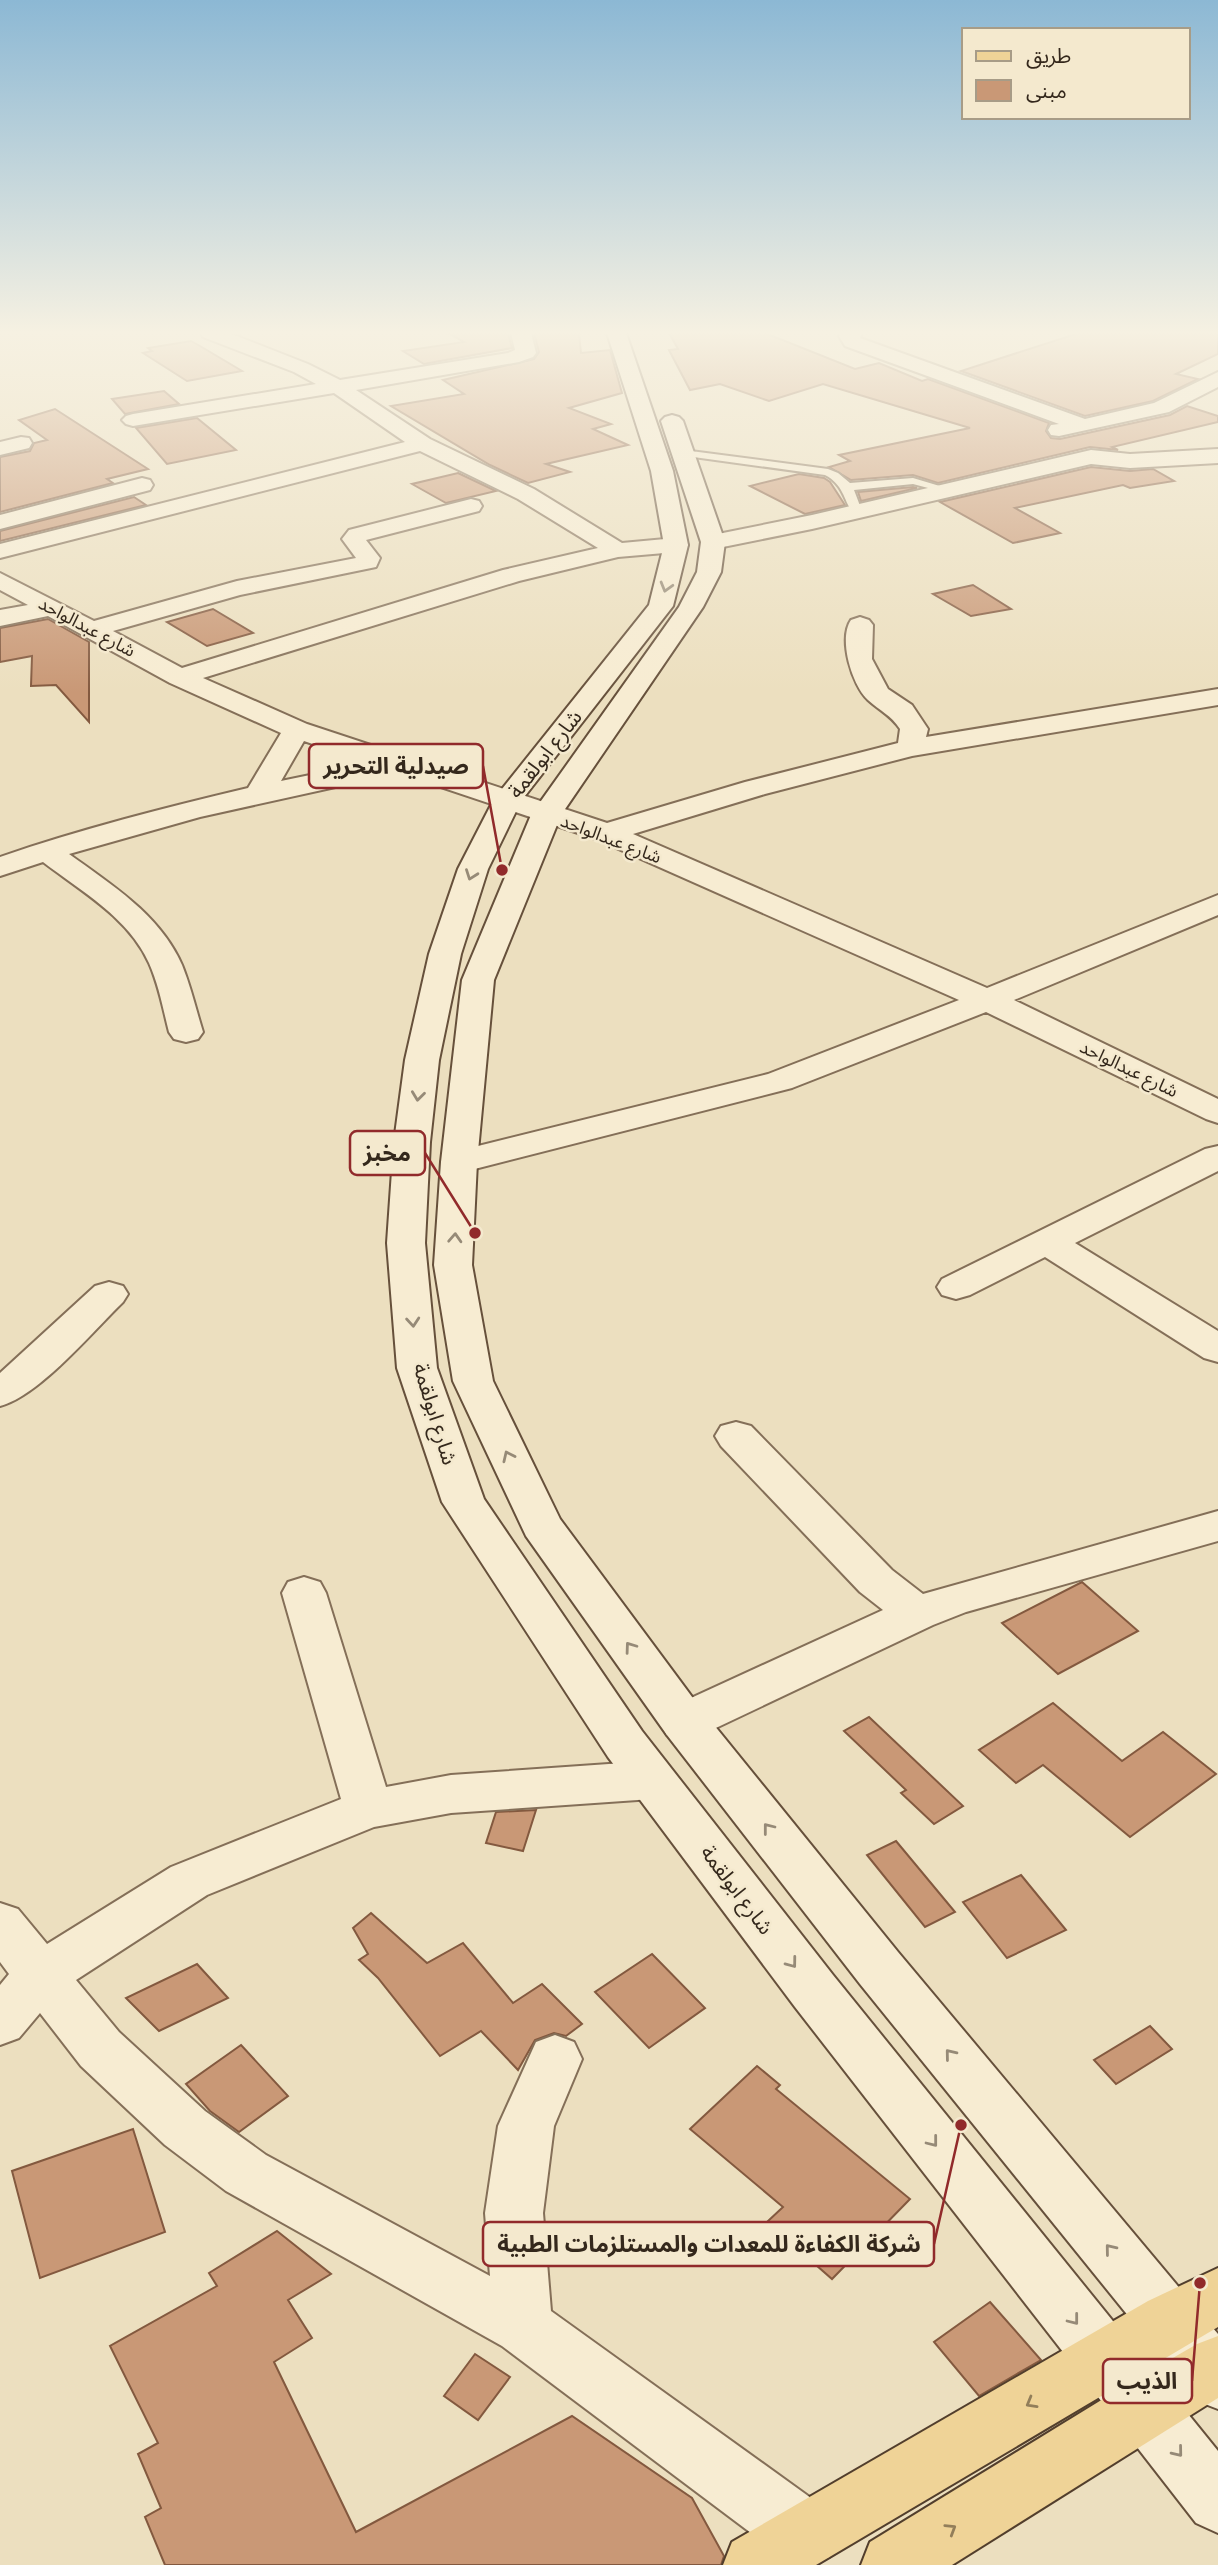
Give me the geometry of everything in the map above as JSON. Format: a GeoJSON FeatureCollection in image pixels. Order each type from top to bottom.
{"type":"FeatureCollection","features":[{"type":"Feature","properties":{"kind":"main road"},"geometry":{"type":"LineString","coordinates":[[755,2565],[1194,2308]]}},
{"type":"Feature","properties":{"kind":"main road"},"geometry":{"type":"LineString","coordinates":[[893,2565],[1143,2409],[1215,2372]]}},
{"type":"Feature","properties":{"kind":"street"},"geometry":{"type":"LineString","coordinates":[[0,551],[384,453]]}},
{"type":"Feature","properties":{"kind":"street"},"geometry":{"type":"LineString","coordinates":[[442,453],[526,494],[618,550]]}},
{"type":"Feature","properties":{"kind":"street","name":"شارع ابولقمة"},"geometry":{"type":"LineString","coordinates":[[656,453],[662,471],[676,545],[661,606],[509,799],[469,881],[445,954],[422,1060],[412,1142],[407,1243],[417,1368],[463,1502],[625,1744],[814,1991],[1218,2501]]}},
{"type":"Feature","properties":{"kind":"street","name":"شارع ابولقمة"},"geometry":{"type":"LineString","coordinates":[[683,453],[713,541],[709,572],[691,607],[546,815],[478,980],[459,1162],[453,1265],[473,1381],[541,1525],[684,1722],[879,1968],[1194,2308],[1215,2372]]}},
{"type":"Feature","properties":{"kind":"street"},"geometry":{"type":"LineString","coordinates":[[1084,453],[1091,457]]}},
{"type":"Feature","properties":{"kind":"street"},"geometry":{"type":"LineString","coordinates":[[713,541],[1091,457],[1130,461],[1218,456]]}},
{"type":"Feature","properties":{"kind":"street"},"geometry":{"type":"LineString","coordinates":[[0,522],[142,485]]}},
{"type":"Feature","properties":{"kind":"street"},"geometry":{"type":"LineString","coordinates":[[93,629],[237,588],[359,565],[368,562],[368,558],[354,539],[357,535],[471,506]]}},
{"type":"Feature","properties":{"kind":"street"},"geometry":{"type":"LineString","coordinates":[[179,677],[463,589],[618,550],[676,545]]}},
{"type":"Feature","properties":{"kind":"street","name":"شارع عبدالواحد"},"geometry":{"type":"LineString","coordinates":[[0,580],[179,677],[297,730],[606,833],[987,1000],[1218,1112]]}},
{"type":"Feature","properties":{"kind":"street"},"geometry":{"type":"LineString","coordinates":[[0,618],[52,608]]}},
{"type":"Feature","properties":{"kind":"street"},"geometry":{"type":"LineString","coordinates":[[859,625],[859,659],[877,694],[902,711],[914,729],[911,748]]}},
{"type":"Feature","properties":{"kind":"street"},"geometry":{"type":"LineString","coordinates":[[606,833],[755,788],[911,748],[1218,697]]}},
{"type":"Feature","properties":{"kind":"street"},"geometry":{"type":"LineString","coordinates":[[259,794],[297,730]]}},
{"type":"Feature","properties":{"kind":"street"},"geometry":{"type":"LineString","coordinates":[[0,867],[91,836],[259,794],[398,765]]}},
{"type":"Feature","properties":{"kind":"street"},"geometry":{"type":"LineString","coordinates":[[45,850],[129,915],[146,934],[161,955],[186,1032]]}},
{"type":"Feature","properties":{"kind":"street"},"geometry":{"type":"LineString","coordinates":[[459,1162],[780,1081],[987,1000],[1218,904]]}},
{"type":"Feature","properties":{"kind":"street"},"geometry":{"type":"LineString","coordinates":[[956,1287],[1218,1157]]}},
{"type":"Feature","properties":{"kind":"street"},"geometry":{"type":"LineString","coordinates":[[1047,1242],[1218,1349]]}},
{"type":"Feature","properties":{"kind":"street"},"geometry":{"type":"LineString","coordinates":[[0,1393],[22,1377],[109,1294]]}},
{"type":"Feature","properties":{"kind":"street"},"geometry":{"type":"LineString","coordinates":[[736,1436],[876,1581],[917,1613]]}},
{"type":"Feature","properties":{"kind":"street"},"geometry":{"type":"LineString","coordinates":[[684,1722],[917,1613],[953,1600],[1218,1526]]}},
{"type":"Feature","properties":{"kind":"street"},"geometry":{"type":"LineString","coordinates":[[304,1593],[368,1809]]}},
{"type":"Feature","properties":{"kind":"street"},"geometry":{"type":"LineString","coordinates":[[0,2022],[40,1976],[189,1881],[368,1809],[451,1794],[653,1780]]}},
{"type":"Feature","properties":{"kind":"street"},"geometry":{"type":"LineString","coordinates":[[0,1924],[100,2049],[185,2128],[246,2173],[523,2326],[806,2534]]}},
{"type":"Feature","properties":{"kind":"street"},"geometry":{"type":"LineString","coordinates":[[523,2326],[514,2213],[526,2126],[555,2059]]}},
{"type":"Feature","properties":{"kind":"lane"},"geometry":{"type":"LineString","coordinates":[[683,453],[812,468],[841,477],[848,487],[856,511]]}},
{"type":"Feature","properties":{"kind":"lane"},"geometry":{"type":"LineString","coordinates":[[848,487],[913,481],[947,490]]}},
{"type":"Feature","properties":{"kind":"building"},"geometry":{"type":"Polygon","coordinates":[[[22,453],[123,453],[148,469],[107,479],[113,483],[0,512],[0,457],[22,453]]]}},
{"type":"Feature","properties":{"kind":"building"},"geometry":{"type":"Polygon","coordinates":[[[157,453],[223,453],[167,464],[157,453]]]}},
{"type":"Feature","properties":{"kind":"building"},"geometry":{"type":"Polygon","coordinates":[[[469,453],[595,453],[546,464],[570,472],[528,483],[469,453]]]}},
{"type":"Feature","properties":{"kind":"building"},"geometry":{"type":"Polygon","coordinates":[[[850,453],[1066,453],[938,483],[913,475],[851,480],[829,467],[850,461],[839,455],[850,453]]]}},
{"type":"Feature","properties":{"kind":"building"},"geometry":{"type":"Polygon","coordinates":[[[1091,467],[1130,471],[1153,469],[1174,481],[1130,488],[1123,485],[1015,508],[1060,533],[1013,543],[940,502],[1091,467]]]}},
{"type":"Feature","properties":{"kind":"building"},"geometry":{"type":"Polygon","coordinates":[[[458,473],[496,491],[446,503],[412,484],[458,473]]]}},
{"type":"Feature","properties":{"kind":"building"},"geometry":{"type":"Polygon","coordinates":[[[799,474],[824,478],[830,482],[845,505],[805,514],[750,486],[799,474]]]}},
{"type":"Feature","properties":{"kind":"building"},"geometry":{"type":"Polygon","coordinates":[[[917,488],[861,501],[858,492],[917,488]]]}},
{"type":"Feature","properties":{"kind":"building"},"geometry":{"type":"Polygon","coordinates":[[[134,497],[146,505],[0,541],[0,531],[134,497]]]}},
{"type":"Feature","properties":{"kind":"building"},"geometry":{"type":"Polygon","coordinates":[[[973,585],[1011,609],[971,616],[933,594],[973,585]]]}},
{"type":"Feature","properties":{"kind":"building"},"geometry":{"type":"Polygon","coordinates":[[[213,609],[253,633],[207,646],[167,622],[213,609]]]}},
{"type":"Feature","properties":{"kind":"building"},"geometry":{"type":"Polygon","coordinates":[[[48,619],[89,642],[89,722],[56,685],[31,686],[32,656],[0,662],[0,628],[48,619]]]}},
{"type":"Feature","properties":{"kind":"building"},"geometry":{"type":"Polygon","coordinates":[[[1082,1582],[1138,1631],[1058,1674],[1002,1623],[1082,1582]]]}},
{"type":"Feature","properties":{"kind":"building"},"geometry":{"type":"Polygon","coordinates":[[[1053,1703],[1122,1761],[1163,1732],[1216,1774],[1130,1837],[1043,1765],[1016,1783],[979,1750],[1053,1703]]]}},
{"type":"Feature","properties":{"kind":"building"},"geometry":{"type":"Polygon","coordinates":[[[869,1717],[963,1806],[934,1824],[901,1793],[906,1790],[844,1731],[869,1717]]]}},
{"type":"Feature","properties":{"kind":"building"},"geometry":{"type":"Polygon","coordinates":[[[536,1810],[523,1851],[486,1843],[496,1812],[536,1810]]]}},
{"type":"Feature","properties":{"kind":"building"},"geometry":{"type":"Polygon","coordinates":[[[896,1841],[955,1912],[925,1927],[867,1855],[896,1841]]]}},
{"type":"Feature","properties":{"kind":"building"},"geometry":{"type":"Polygon","coordinates":[[[1021,1875],[1066,1930],[1007,1958],[963,1902],[1021,1875]]]}},
{"type":"Feature","properties":{"kind":"building"},"geometry":{"type":"Polygon","coordinates":[[[371,1913],[427,1963],[463,1943],[513,2003],[542,1984],[582,2024],[566,2036],[554,2033],[535,2040],[518,2070],[481,2031],[440,2056],[378,1978],[359,1960],[368,1954],[353,1928],[371,1913]]]}},
{"type":"Feature","properties":{"kind":"building"},"geometry":{"type":"Polygon","coordinates":[[[652,1954],[705,2008],[649,2048],[595,1992],[652,1954]]]}},
{"type":"Feature","properties":{"kind":"building"},"geometry":{"type":"Polygon","coordinates":[[[197,1964],[228,1998],[159,2031],[126,1998],[197,1964]]]}},
{"type":"Feature","properties":{"kind":"building"},"geometry":{"type":"Polygon","coordinates":[[[1150,2026],[1172,2049],[1116,2084],[1094,2060],[1150,2026]]]}},
{"type":"Feature","properties":{"kind":"building"},"geometry":{"type":"Polygon","coordinates":[[[241,2045],[288,2096],[239,2132],[210,2111],[186,2084],[241,2045]]]}},
{"type":"Feature","properties":{"kind":"building"},"geometry":{"type":"Polygon","coordinates":[[[757,2066],[780,2085],[776,2089],[910,2199],[832,2279],[767,2222],[783,2207],[690,2129],[757,2066]]]}},
{"type":"Feature","properties":{"kind":"building"},"geometry":{"type":"Polygon","coordinates":[[[133,2129],[165,2232],[40,2278],[12,2171],[133,2129]]]}},
{"type":"Feature","properties":{"kind":"building"},"geometry":{"type":"Polygon","coordinates":[[[277,2231],[331,2274],[288,2300],[312,2338],[274,2362],[356,2532],[572,2416],[692,2498],[724,2556],[721,2565],[165,2565],[145,2517],[161,2508],[138,2454],[158,2443],[110,2346],[217,2286],[209,2273],[277,2231]]]}},
{"type":"Feature","properties":{"kind":"building"},"geometry":{"type":"Polygon","coordinates":[[[990,2302],[1041,2360],[979,2396],[934,2342],[990,2302]]]}},
{"type":"Feature","properties":{"kind":"building"},"geometry":{"type":"Polygon","coordinates":[[[475,2354],[510,2377],[478,2420],[444,2396],[475,2354]]]}},
{"type":"Feature","properties":{"kind":"place","name":"صيدلية التحرير"},"geometry":{"type":"Point","coordinates":[502,870]}},
{"type":"Feature","properties":{"kind":"place","name":"مخبز"},"geometry":{"type":"Point","coordinates":[475,1233]}},
{"type":"Feature","properties":{"kind":"place","name":"شركة الكفاءة للمعدات والمستلزمات الطبية"},"geometry":{"type":"Point","coordinates":[961,2125]}},
{"type":"Feature","properties":{"kind":"place","name":"الذيب"},"geometry":{"type":"Point","coordinates":[1200,2283]}}]}
